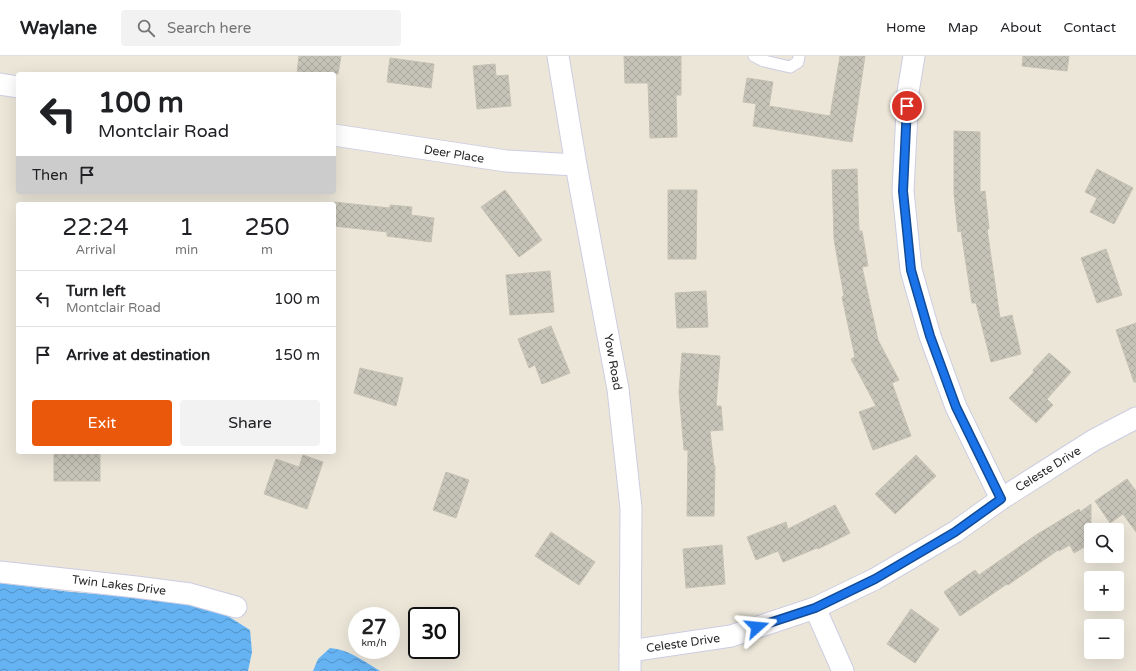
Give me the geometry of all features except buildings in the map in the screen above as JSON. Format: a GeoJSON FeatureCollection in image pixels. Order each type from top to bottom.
{"type":"FeatureCollection","features":[{"type":"Feature","properties":{"kind":"street","name":"Yow Road"},"geometry":{"type":"LineString","coordinates":[[558,56],[576,164],[618,389],[630,508],[630,661]]}},
{"type":"Feature","properties":{"kind":"street"},"geometry":{"type":"LineString","coordinates":[[914,56],[908,92],[903,191],[911,270],[930,336],[956,407],[1001,499]]}},
{"type":"Feature","properties":{"kind":"street"},"geometry":{"type":"LineString","coordinates":[[0,84],[16,87]]}},
{"type":"Feature","properties":{"kind":"street","name":"Deer Place"},"geometry":{"type":"LineString","coordinates":[[336,135],[506,161],[576,164]]}},
{"type":"Feature","properties":{"kind":"street","name":"Celeste Drive"},"geometry":{"type":"LineString","coordinates":[[630,661],[731,636],[815,608],[875,579],[955,532],[1001,499],[1094,440],[1136,418]]}},
{"type":"Feature","properties":{"kind":"street","name":"Twin Lakes Drive"},"geometry":{"type":"LineString","coordinates":[[0,572],[190,594],[236,607]]}},
{"type":"Feature","properties":{"kind":"street"},"geometry":{"type":"LineString","coordinates":[[815,608],[843,671]]}},
{"type":"Feature","properties":{"kind":"lane"},"geometry":{"type":"LineString","coordinates":[[754,56],[764,61],[790,67],[798,62],[799,56]]}},
{"type":"Feature","properties":{"kind":"water"},"geometry":{"type":"Polygon","coordinates":[[[0,583],[71,592],[172,600],[223,613],[250,630],[252,652],[248,671],[0,671],[0,583]]]}},
{"type":"Feature","properties":{"kind":"water"},"geometry":{"type":"Polygon","coordinates":[[[330,648],[337,649],[348,652],[348,659],[360,659],[380,671],[313,671],[318,659],[330,648]]]}},
{"type":"Feature","properties":{"kind":"route"},"geometry":{"type":"LineString","coordinates":[[757,627],[815,608],[875,579],[955,532],[1001,499],[956,407],[930,336],[911,270],[903,191],[907,106]]}}]}
